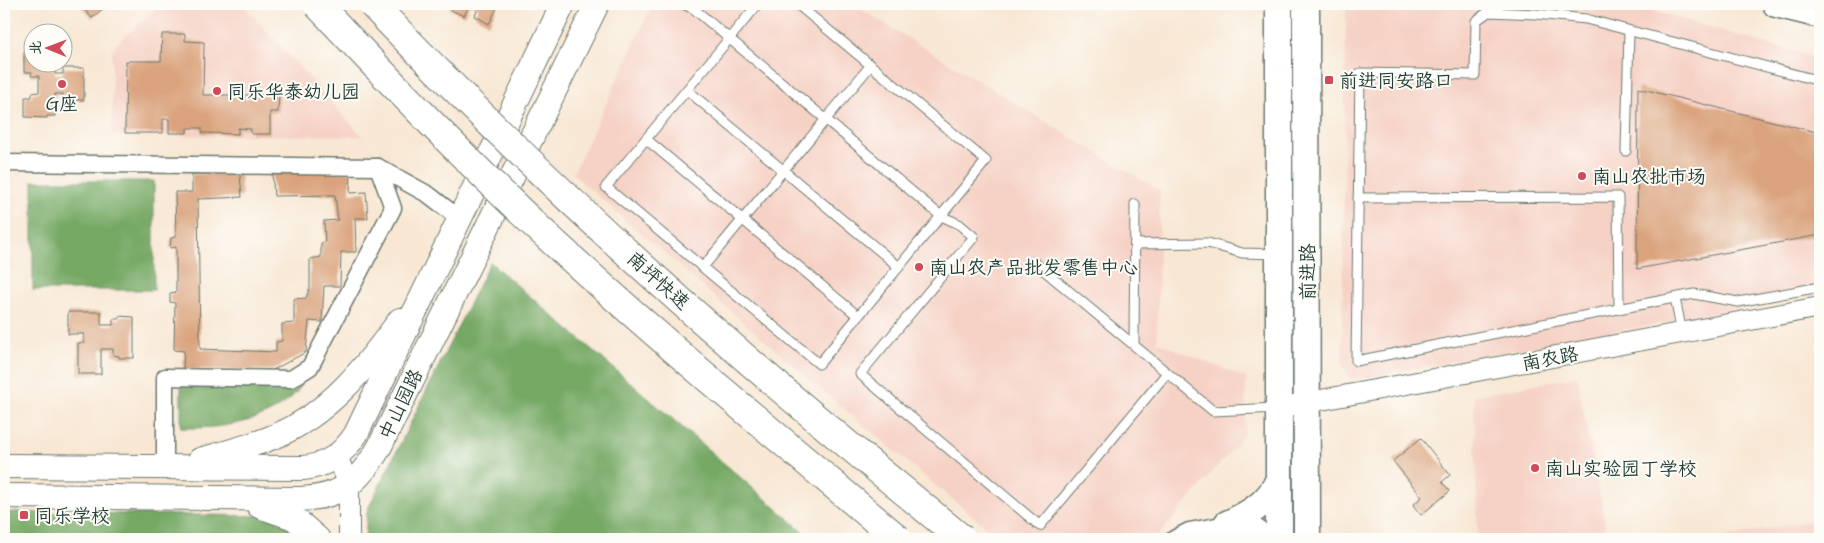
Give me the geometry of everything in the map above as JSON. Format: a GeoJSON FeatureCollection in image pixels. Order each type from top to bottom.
{"type":"FeatureCollection","features":[{"type":"Feature","properties":{"kind":"highway"},"geometry":{"type":"LineString","coordinates":[[317,4],[417,111],[550,238],[724,392],[898,539]]}},
{"type":"Feature","properties":{"kind":"highway","name":"南坪快速"},"geometry":{"type":"LineString","coordinates":[[372,4],[441,76],[578,209],[750,362],[962,539]]}},
{"type":"Feature","properties":{"kind":"main road","name":"中山园路"},"geometry":{"type":"LineString","coordinates":[[4,466],[303,468],[314,467],[337,456],[356,434],[563,4]]}},
{"type":"Feature","properties":{"kind":"main road","name":"中山园路"},"geometry":{"type":"LineString","coordinates":[[4,496],[228,499],[313,498],[331,495],[349,485],[369,464],[379,448],[597,4]]}},
{"type":"Feature","properties":{"kind":"main road","name":"前进路"},"geometry":{"type":"LineString","coordinates":[[1279,4],[1279,539]]}},
{"type":"Feature","properties":{"kind":"main road"},"geometry":{"type":"LineString","coordinates":[[1776,4],[1820,15]]}},
{"type":"Feature","properties":{"kind":"main road","name":"前进路"},"geometry":{"type":"LineString","coordinates":[[1306,8],[1307,539]]}},
{"type":"Feature","properties":{"kind":"main road"},"geometry":{"type":"LineString","coordinates":[[171,467],[274,437],[294,427],[317,411],[336,396],[369,360],[397,325],[439,262]]}},
{"type":"Feature","properties":{"kind":"main road"},"geometry":{"type":"LineString","coordinates":[[1227,524],[1254,511],[1275,490],[1280,479]]}},
{"type":"Feature","properties":{"kind":"main road"},"geometry":{"type":"LineString","coordinates":[[228,499],[294,518],[318,539]]}},
{"type":"Feature","properties":{"kind":"main road"},"geometry":{"type":"LineString","coordinates":[[1227,524],[1253,531],[1264,539]]}},
{"type":"Feature","properties":{"kind":"street"},"geometry":{"type":"LineString","coordinates":[[4,163],[378,167],[421,190],[460,219]]}},
{"type":"Feature","properties":{"kind":"street"},"geometry":{"type":"LineString","coordinates":[[171,467],[165,377],[291,378],[310,367],[393,208],[378,167]]}},
{"type":"Feature","properties":{"kind":"street","name":"南农路"},"geometry":{"type":"LineString","coordinates":[[1280,408],[1820,307]]}},
{"type":"Feature","properties":{"kind":"street"},"geometry":{"type":"LineString","coordinates":[[337,456],[349,485],[349,539]]}},
{"type":"Feature","properties":{"kind":"street"},"geometry":{"type":"LineString","coordinates":[[1174,539],[1189,532],[1227,524]]}},
{"type":"Feature","properties":{"kind":"lane"},"geometry":{"type":"LineString","coordinates":[[683,4],[694,9],[941,216],[959,224],[974,237],[860,374],[1040,526],[1167,373]]}},
{"type":"Feature","properties":{"kind":"lane"},"geometry":{"type":"LineString","coordinates":[[758,4],[606,187],[819,364],[986,161],[797,4]]}},
{"type":"Feature","properties":{"kind":"lane"},"geometry":{"type":"LineString","coordinates":[[1536,14],[1540,4]]}},
{"type":"Feature","properties":{"kind":"lane"},"geometry":{"type":"LineString","coordinates":[[1820,81],[1629,32],[1586,19],[1488,12],[1476,21],[1475,75],[1360,73],[1356,361],[1694,294],[1738,302],[1820,287]]}},
{"type":"Feature","properties":{"kind":"lane"},"geometry":{"type":"LineString","coordinates":[[1626,151],[1629,32]]}},
{"type":"Feature","properties":{"kind":"lane"},"geometry":{"type":"LineString","coordinates":[[703,267],[871,66]]}},
{"type":"Feature","properties":{"kind":"lane"},"geometry":{"type":"LineString","coordinates":[[687,90],[899,267]]}},
{"type":"Feature","properties":{"kind":"lane"},"geometry":{"type":"LineString","coordinates":[[646,139],[858,316]]}},
{"type":"Feature","properties":{"kind":"lane"},"geometry":{"type":"LineString","coordinates":[[1358,198],[1618,197],[1619,308]]}},
{"type":"Feature","properties":{"kind":"lane"},"geometry":{"type":"LineString","coordinates":[[1134,345],[1135,204]]}},
{"type":"Feature","properties":{"kind":"lane"},"geometry":{"type":"LineString","coordinates":[[1135,244],[1208,243],[1242,253],[1280,254]]}},
{"type":"Feature","properties":{"kind":"lane"},"geometry":{"type":"LineString","coordinates":[[1034,262],[1213,411],[1280,408]]}},
{"type":"Feature","properties":{"kind":"lane"},"geometry":{"type":"LineString","coordinates":[[1675,298],[1682,333]]}},
{"type":"Feature","properties":{"kind":"shaded area","name":"同乐华泰幼儿园"},"geometry":{"type":"Polygon","coordinates":[[[161,4],[242,4],[362,136],[112,135],[112,48],[161,4]]]}},
{"type":"Feature","properties":{"kind":"shaded area","name":"南山农产品批发零售中心"},"geometry":{"type":"Polygon","coordinates":[[[653,4],[852,4],[1160,191],[1157,342],[1246,378],[1245,434],[1156,539],[1000,539],[824,392],[573,174],[653,4]]]}},
{"type":"Feature","properties":{"kind":"shaded area","name":"南山农批市场"},"geometry":{"type":"Polygon","coordinates":[[[1346,4],[1630,4],[1820,59],[1820,294],[1353,380],[1342,367],[1346,4]]]}},
{"type":"Feature","properties":{"kind":"shaded area","name":"南山实验园丁学校"},"geometry":{"type":"Polygon","coordinates":[[[1577,376],[1608,539],[1478,539],[1474,396],[1577,376]]]}},
{"type":"Feature","properties":{"kind":"shaded area"},"geometry":{"type":"Polygon","coordinates":[[[1820,519],[1820,539],[1713,539],[1820,519]]]}},
{"type":"Feature","properties":{"kind":"green space"},"geometry":{"type":"Polygon","coordinates":[[[33,181],[154,181],[154,290],[33,290],[33,181]]]}},
{"type":"Feature","properties":{"kind":"green space"},"geometry":{"type":"Polygon","coordinates":[[[490,262],[812,539],[365,539],[367,511],[490,262]]]}},
{"type":"Feature","properties":{"kind":"green space"},"geometry":{"type":"Polygon","coordinates":[[[181,383],[302,385],[291,398],[278,407],[248,421],[214,427],[181,428],[181,383]]]}},
{"type":"Feature","properties":{"kind":"green space"},"geometry":{"type":"Polygon","coordinates":[[[4,512],[265,516],[285,524],[306,539],[4,539],[4,512]]]}},
{"type":"Feature","properties":{"kind":"building"},"geometry":{"type":"Polygon","coordinates":[[[79,4],[108,4],[92,18],[79,4]]]}},
{"type":"Feature","properties":{"kind":"building"},"geometry":{"type":"Polygon","coordinates":[[[452,4],[470,4],[464,16],[449,9],[452,4]]]}},
{"type":"Feature","properties":{"kind":"building"},"geometry":{"type":"Polygon","coordinates":[[[470,4],[499,4],[489,24],[475,16],[478,8],[470,4]]]}},
{"type":"Feature","properties":{"kind":"building"},"geometry":{"type":"Polygon","coordinates":[[[162,34],[185,34],[185,41],[204,42],[203,95],[279,95],[278,112],[270,112],[270,134],[251,134],[251,129],[238,128],[238,134],[202,133],[202,128],[187,128],[187,133],[169,133],[169,119],[163,119],[163,133],[125,133],[126,61],[161,61],[162,34]]]}},
{"type":"Feature","properties":{"kind":"building","name":"G座"},"geometry":{"type":"Polygon","coordinates":[[[72,68],[84,68],[84,100],[63,100],[63,94],[55,94],[55,116],[47,116],[47,118],[25,117],[25,97],[32,97],[32,93],[39,92],[39,76],[31,76],[32,72],[63,74],[63,72],[72,72],[72,68]]]}},
{"type":"Feature","properties":{"kind":"building"},"geometry":{"type":"Polygon","coordinates":[[[1638,88],[1820,133],[1820,235],[1637,269],[1638,88]]]}},
{"type":"Feature","properties":{"kind":"building"},"geometry":{"type":"Polygon","coordinates":[[[272,172],[351,172],[350,193],[366,192],[368,218],[355,218],[356,252],[341,252],[340,286],[324,286],[322,322],[309,321],[306,352],[273,370],[183,369],[184,351],[174,350],[175,303],[170,302],[170,293],[176,292],[176,247],[170,248],[171,238],[176,237],[175,192],[192,192],[192,174],[240,174],[242,197],[198,199],[200,349],[276,352],[276,342],[282,341],[282,324],[294,323],[294,299],[306,298],[310,287],[310,259],[321,257],[321,243],[325,242],[324,221],[338,220],[335,195],[274,196],[272,172]]]}},
{"type":"Feature","properties":{"kind":"building"},"geometry":{"type":"Polygon","coordinates":[[[68,312],[101,312],[101,325],[113,325],[113,319],[119,319],[119,316],[134,317],[134,358],[119,358],[119,356],[113,355],[113,349],[101,349],[101,374],[78,374],[78,343],[84,343],[84,334],[68,334],[68,312]]]}},
{"type":"Feature","properties":{"kind":"building"},"geometry":{"type":"Polygon","coordinates":[[[1421,438],[1450,475],[1442,482],[1450,491],[1421,515],[1413,505],[1422,497],[1393,461],[1421,438]]]}},
{"type":"Feature","properties":{"kind":"place","name":"前进同安路口"},"geometry":{"type":"Point","coordinates":[1329,80]}},
{"type":"Feature","properties":{"kind":"place","name":"G座"},"geometry":{"type":"Point","coordinates":[62,84]}},
{"type":"Feature","properties":{"kind":"place","name":"同乐华泰幼儿园"},"geometry":{"type":"Point","coordinates":[217,91]}},
{"type":"Feature","properties":{"kind":"place","name":"南山农批市场"},"geometry":{"type":"Point","coordinates":[1582,176]}},
{"type":"Feature","properties":{"kind":"place","name":"南山农产品批发零售中心"},"geometry":{"type":"Point","coordinates":[919,267]}},
{"type":"Feature","properties":{"kind":"place","name":"南山实验园丁学校"},"geometry":{"type":"Point","coordinates":[1535,468]}},
{"type":"Feature","properties":{"kind":"place","name":"同乐学校"},"geometry":{"type":"Point","coordinates":[24,515]}}]}
